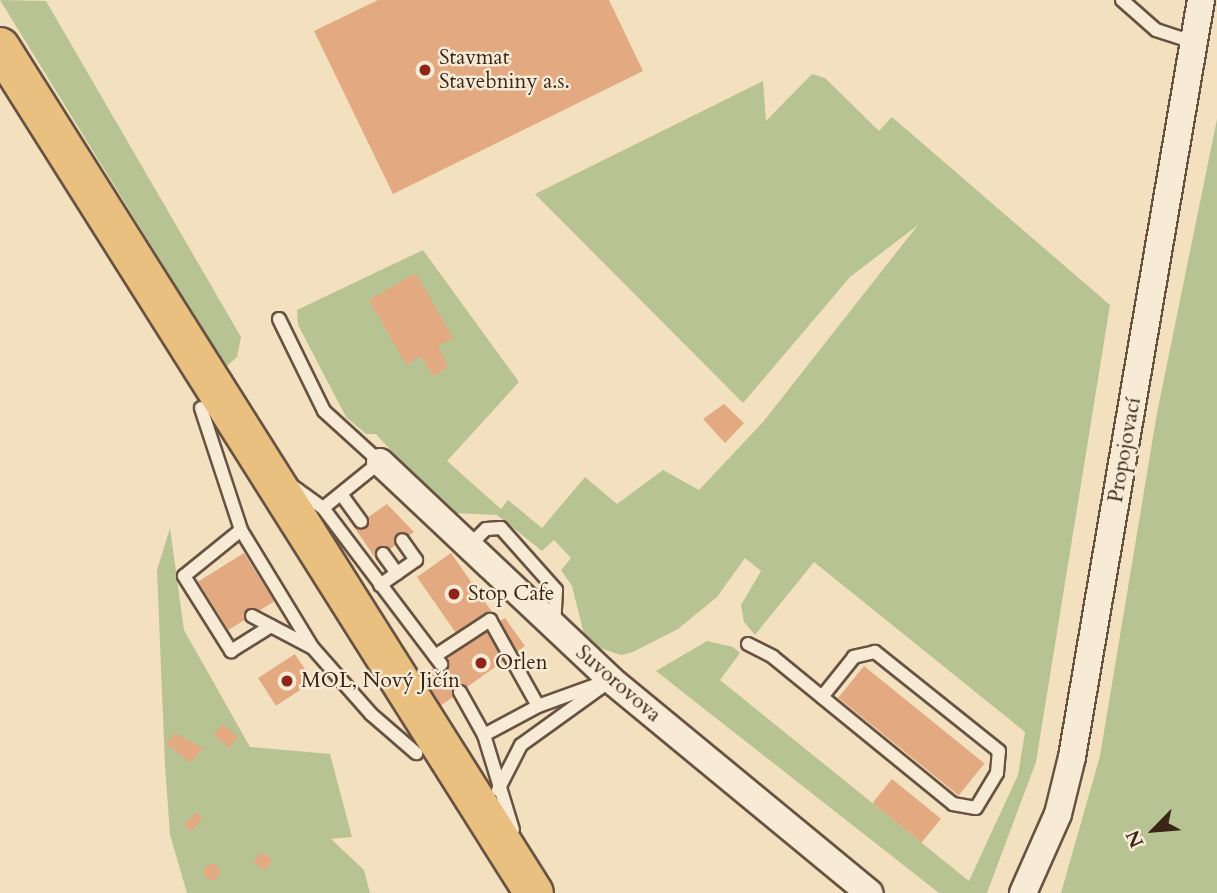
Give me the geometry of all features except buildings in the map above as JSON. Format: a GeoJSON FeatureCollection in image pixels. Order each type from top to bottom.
{"type":"FeatureCollection","features":[{"type":"Feature","properties":{"kind":"highway"},"geometry":{"type":"LineString","coordinates":[[0,47],[535,893]]}},
{"type":"Feature","properties":{"kind":"highway"},"geometry":{"type":"LineString","coordinates":[[0,90],[506,893]]}},
{"type":"Feature","properties":{"kind":"street","name":"Propojovací"},"geometry":{"type":"LineString","coordinates":[[1023,893],[1058,814],[1072,757],[1201,0]]}},
{"type":"Feature","properties":{"kind":"street","name":"Suvorovova"},"geometry":{"type":"LineString","coordinates":[[380,462],[611,680],[869,893]]}},
{"type":"Feature","properties":{"kind":"lane"},"geometry":{"type":"LineString","coordinates":[[1122,0],[1156,30],[1194,42]]}},
{"type":"Feature","properties":{"kind":"lane"},"geometry":{"type":"LineString","coordinates":[[279,319],[324,411],[380,462],[323,508]]}},
{"type":"Feature","properties":{"kind":"lane"},"geometry":{"type":"LineString","coordinates":[[201,408],[241,530],[312,647],[371,714],[416,753]]}},
{"type":"Feature","properties":{"kind":"lane"},"geometry":{"type":"LineString","coordinates":[[263,461],[323,508],[438,660],[490,620],[538,706]]}},
{"type":"Feature","properties":{"kind":"lane"},"geometry":{"type":"LineString","coordinates":[[341,494],[361,522]]}},
{"type":"Feature","properties":{"kind":"lane"},"geometry":{"type":"LineString","coordinates":[[468,547],[486,529],[501,528],[556,590],[554,626]]}},
{"type":"Feature","properties":{"kind":"lane"},"geometry":{"type":"LineString","coordinates":[[241,530],[217,562],[184,576],[231,651],[271,626]]}},
{"type":"Feature","properties":{"kind":"lane"},"geometry":{"type":"LineString","coordinates":[[380,585],[416,559],[402,540]]}},
{"type":"Feature","properties":{"kind":"lane"},"geometry":{"type":"LineString","coordinates":[[383,554],[397,573]]}},
{"type":"Feature","properties":{"kind":"lane"},"geometry":{"type":"LineString","coordinates":[[252,616],[312,647]]}},
{"type":"Feature","properties":{"kind":"lane"},"geometry":{"type":"LineString","coordinates":[[748,644],[822,697],[953,804],[976,808],[997,773],[999,751],[875,652],[854,657],[822,697]]}},
{"type":"Feature","properties":{"kind":"lane"},"geometry":{"type":"LineString","coordinates":[[498,790],[521,745],[611,680]]}},
{"type":"Feature","properties":{"kind":"lane"},"geometry":{"type":"LineString","coordinates":[[484,735],[538,706],[611,680]]}},
{"type":"Feature","properties":{"kind":"lane"},"geometry":{"type":"LineString","coordinates":[[460,692],[484,735],[498,790],[535,893]]}},
{"type":"Feature","properties":{"kind":"green space"},"geometry":{"type":"Polygon","coordinates":[[[0,0],[46,1],[241,337],[237,357],[226,367],[0,0]]]}},
{"type":"Feature","properties":{"kind":"green space"},"geometry":{"type":"Polygon","coordinates":[[[812,74],[825,78],[879,131],[892,117],[1110,305],[1036,762],[987,893],[939,893],[656,671],[707,641],[733,647],[740,653],[720,680],[969,881],[1018,775],[1025,732],[814,562],[755,635],[744,622],[741,605],[761,571],[745,558],[717,597],[678,629],[633,652],[621,655],[600,648],[584,634],[572,586],[561,570],[571,558],[554,540],[542,551],[497,515],[453,513],[442,507],[376,434],[366,434],[346,417],[298,325],[297,310],[423,250],[519,382],[447,461],[501,509],[508,500],[542,528],[585,477],[617,504],[663,470],[699,490],[763,422],[918,225],[850,277],[743,403],[535,194],[763,81],[766,121],[812,74]]]}},
{"type":"Feature","properties":{"kind":"green space"},"geometry":{"type":"Polygon","coordinates":[[[1217,119],[1217,893],[1061,893],[1100,756],[1157,413],[1217,119]]]}},
{"type":"Feature","properties":{"kind":"green space"},"geometry":{"type":"Polygon","coordinates":[[[170,528],[184,630],[250,747],[330,754],[352,837],[331,839],[364,870],[370,893],[187,893],[170,835],[165,765],[157,570],[170,528]]]}},
{"type":"Feature","properties":{"kind":"place","name":"Stavmat Stavebniny a.s."},"geometry":{"type":"Point","coordinates":[425,70]}},
{"type":"Feature","properties":{"kind":"place","name":"Stop Cafe"},"geometry":{"type":"Point","coordinates":[454,594]}},
{"type":"Feature","properties":{"kind":"place","name":"Orlen"},"geometry":{"type":"Point","coordinates":[481,663]}},
{"type":"Feature","properties":{"kind":"place","name":"MOL, Nový Jičín"},"geometry":{"type":"Point","coordinates":[287,681]}}]}
